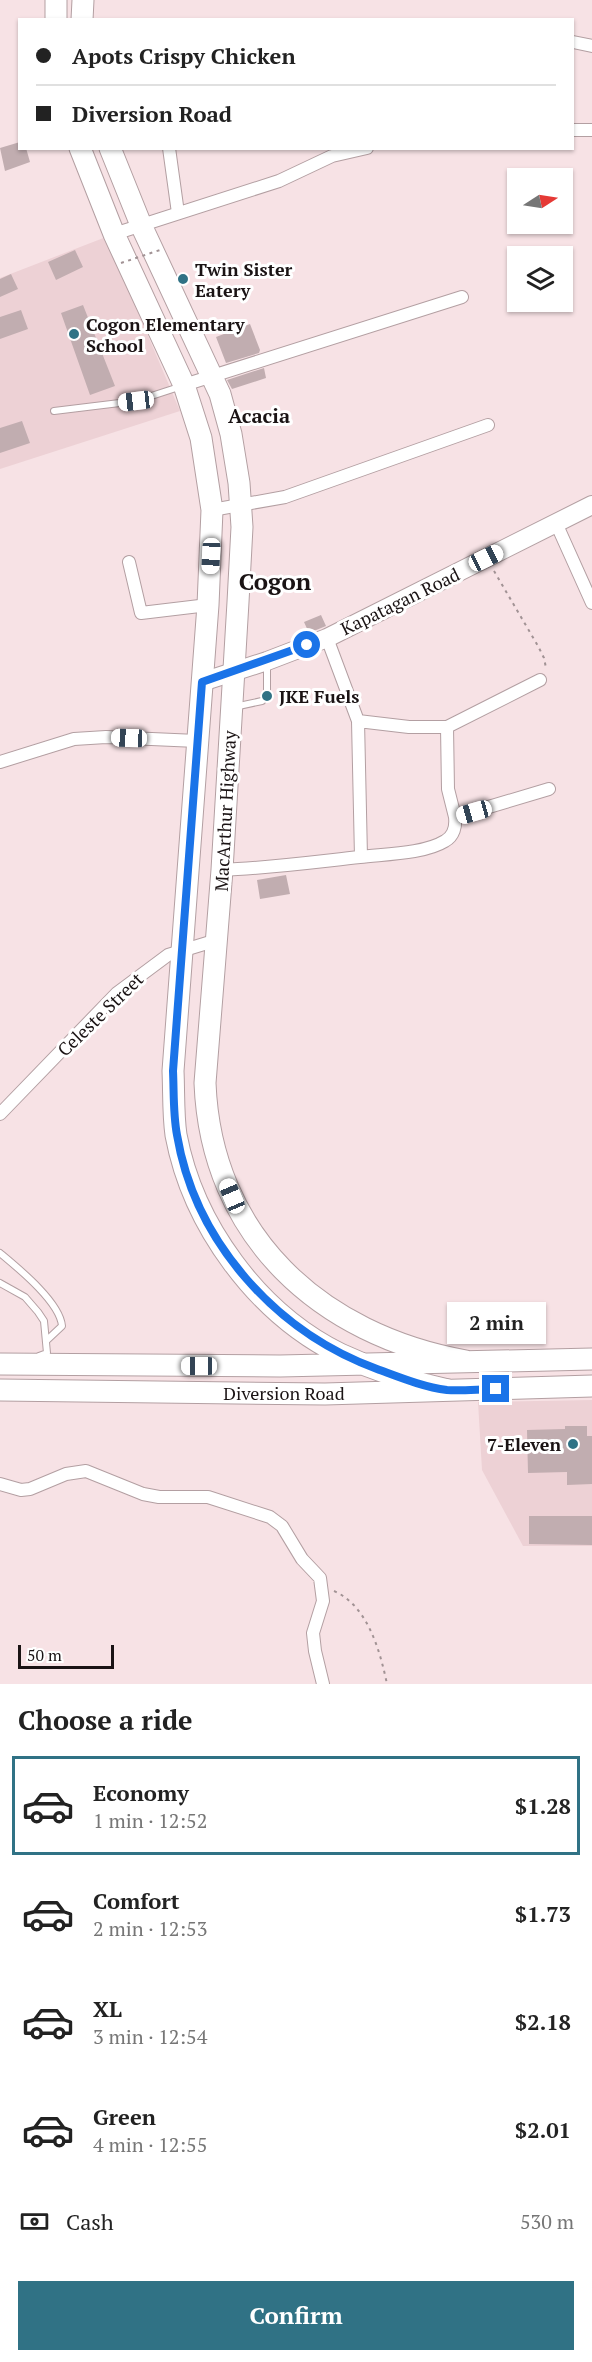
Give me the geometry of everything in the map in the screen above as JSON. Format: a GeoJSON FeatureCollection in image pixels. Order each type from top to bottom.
{"type":"FeatureCollection","features":[{"type":"Feature","properties":{"kind":"highway"},"geometry":{"type":"LineString","coordinates":[[56,0],[56,18]]}},
{"type":"Feature","properties":{"kind":"highway"},"geometry":{"type":"LineString","coordinates":[[82,18],[83,0]]}},
{"type":"Feature","properties":{"kind":"highway","name":"MacArthur Highway"},"geometry":{"type":"LineString","coordinates":[[81,150],[114,234],[184,385],[201,438],[212,510],[208,605],[173,1071],[176,1126],[183,1162],[201,1209],[227,1253],[255,1289],[291,1323],[324,1345],[362,1364],[409,1381],[447,1390]]}},
{"type":"Feature","properties":{"kind":"highway","name":"MacArthur Highway"},"geometry":{"type":"LineString","coordinates":[[111,150],[141,225],[213,375],[231,434],[241,506],[241,549],[222,870],[207,1044],[207,1116],[221,1172],[246,1222],[275,1262],[294,1281],[343,1318],[403,1345],[466,1361]]}},
{"type":"Feature","properties":{"kind":"highway"},"geometry":{"type":"LineString","coordinates":[[280,1366],[298,1355],[303,1346],[300,1335],[291,1323]]}},
{"type":"Feature","properties":{"kind":"highway"},"geometry":{"type":"LineString","coordinates":[[466,1361],[592,1359]]}},
{"type":"Feature","properties":{"kind":"highway","name":"Diversion Road"},"geometry":{"type":"LineString","coordinates":[[8,1364],[280,1366],[466,1361]]}},
{"type":"Feature","properties":{"kind":"highway","name":"Diversion Road"},"geometry":{"type":"LineString","coordinates":[[0,1390],[325,1394],[592,1386]]}},
{"type":"Feature","properties":{"kind":"main road","name":"Kapatagan Road"},"geometry":{"type":"LineString","coordinates":[[202,682],[327,638],[592,505]]}},
{"type":"Feature","properties":{"kind":"street"},"geometry":{"type":"LineString","coordinates":[[574,42],[592,46]]}},
{"type":"Feature","properties":{"kind":"street"},"geometry":{"type":"LineString","coordinates":[[574,130],[592,130]]}},
{"type":"Feature","properties":{"kind":"street"},"geometry":{"type":"LineString","coordinates":[[169,150],[178,213]]}},
{"type":"Feature","properties":{"kind":"street"},"geometry":{"type":"LineString","coordinates":[[114,234],[279,181],[332,156],[358,150]]}},
{"type":"Feature","properties":{"kind":"street"},"geometry":{"type":"LineString","coordinates":[[184,385],[462,297]]}},
{"type":"Feature","properties":{"kind":"street"},"geometry":{"type":"LineString","coordinates":[[212,510],[285,497],[488,425]]}},
{"type":"Feature","properties":{"kind":"street"},"geometry":{"type":"LineString","coordinates":[[556,523],[590,595]]}},
{"type":"Feature","properties":{"kind":"street"},"geometry":{"type":"LineString","coordinates":[[129,562],[141,614],[208,605]]}},
{"type":"Feature","properties":{"kind":"street"},"geometry":{"type":"LineString","coordinates":[[327,638],[358,721],[361,856]]}},
{"type":"Feature","properties":{"kind":"street"},"geometry":{"type":"LineString","coordinates":[[358,721],[409,727],[447,727],[540,680]]}},
{"type":"Feature","properties":{"kind":"street"},"geometry":{"type":"LineString","coordinates":[[222,870],[269,868],[416,849],[445,841],[451,836],[456,825],[448,789],[447,727]]}},
{"type":"Feature","properties":{"kind":"street"},"geometry":{"type":"LineString","coordinates":[[0,762],[74,739],[106,737],[197,741]]}},
{"type":"Feature","properties":{"kind":"street"},"geometry":{"type":"LineString","coordinates":[[455,817],[549,789]]}},
{"type":"Feature","properties":{"kind":"street","name":"Celeste Street"},"geometry":{"type":"LineString","coordinates":[[0,1114],[117,993],[159,961],[183,949],[217,940]]}},
{"type":"Feature","properties":{"kind":"street"},"geometry":{"type":"LineString","coordinates":[[0,1484],[21,1490],[30,1489],[66,1474],[86,1471],[143,1494],[159,1497],[208,1497],[270,1518],[282,1526],[302,1559],[320,1578],[323,1601],[313,1633],[323,1684]]}},
{"type":"Feature","properties":{"kind":"lane"},"geometry":{"type":"LineString","coordinates":[[54,411],[136,401],[184,385]]}},
{"type":"Feature","properties":{"kind":"lane"},"geometry":{"type":"LineString","coordinates":[[267,661],[267,690]]}},
{"type":"Feature","properties":{"kind":"lane"},"geometry":{"type":"LineString","coordinates":[[231,708],[262,701]]}},
{"type":"Feature","properties":{"kind":"lane"},"geometry":{"type":"LineString","coordinates":[[0,1253],[20,1269],[57,1311],[62,1326],[46,1341]]}},
{"type":"Feature","properties":{"kind":"lane"},"geometry":{"type":"LineString","coordinates":[[0,1283],[25,1297],[38,1312],[44,1321],[46,1341],[47,1353],[8,1364]]}},
{"type":"Feature","properties":{"kind":"path"},"geometry":{"type":"LineString","coordinates":[[121,263],[160,250]]}},
{"type":"Feature","properties":{"kind":"path"},"geometry":{"type":"LineString","coordinates":[[486,558],[544,658],[546,670],[540,680]]}},
{"type":"Feature","properties":{"kind":"path"},"geometry":{"type":"LineString","coordinates":[[323,1588],[346,1598],[367,1624],[378,1649],[387,1684]]}},
{"type":"Feature","properties":{"kind":"shaded area","name":"Cogon Elementary School"},"geometry":{"type":"Polygon","coordinates":[[[106,237],[180,411],[0,469],[0,278],[106,237]]]}},
{"type":"Feature","properties":{"kind":"shaded area"},"geometry":{"type":"Polygon","coordinates":[[[592,1400],[592,1546],[523,1546],[482,1470],[478,1402],[592,1400]]]}},
{"type":"Feature","properties":{"kind":"building"},"geometry":{"type":"Polygon","coordinates":[[[18,143],[18,150],[27,150],[30,162],[5,171],[0,148],[18,143]]]}},
{"type":"Feature","properties":{"kind":"building"},"geometry":{"type":"Polygon","coordinates":[[[75,250],[83,267],[56,280],[48,262],[75,250]]]}},
{"type":"Feature","properties":{"kind":"building"},"geometry":{"type":"Polygon","coordinates":[[[11,274],[18,289],[0,297],[0,279],[11,274]]]}},
{"type":"Feature","properties":{"kind":"building"},"geometry":{"type":"Polygon","coordinates":[[[83,305],[115,386],[90,395],[61,313],[83,305]]]}},
{"type":"Feature","properties":{"kind":"building"},"geometry":{"type":"Polygon","coordinates":[[[21,310],[28,329],[0,339],[0,317],[21,310]]]}},
{"type":"Feature","properties":{"kind":"building"},"geometry":{"type":"Polygon","coordinates":[[[250,324],[260,350],[259,353],[226,363],[216,337],[250,324]]]}},
{"type":"Feature","properties":{"kind":"building"},"geometry":{"type":"Polygon","coordinates":[[[264,368],[266,378],[232,389],[227,380],[264,368]]]}},
{"type":"Feature","properties":{"kind":"building"},"geometry":{"type":"Polygon","coordinates":[[[22,421],[30,443],[0,453],[0,428],[22,421]]]}},
{"type":"Feature","properties":{"kind":"building"},"geometry":{"type":"Polygon","coordinates":[[[321,615],[326,626],[309,633],[304,622],[321,615]]]}},
{"type":"Feature","properties":{"kind":"building"},"geometry":{"type":"Polygon","coordinates":[[[286,875],[290,894],[260,899],[257,880],[286,875]]]}},
{"type":"Feature","properties":{"kind":"building"},"geometry":{"type":"Polygon","coordinates":[[[565,1426],[587,1426],[587,1436],[592,1436],[592,1484],[567,1485],[567,1472],[528,1473],[527,1430],[565,1429],[565,1426]]]}},
{"type":"Feature","properties":{"kind":"building"},"geometry":{"type":"Polygon","coordinates":[[[529,1516],[592,1516],[592,1545],[529,1544],[529,1516]]]}},
{"type":"Feature","properties":{"kind":"place","name":"Twin Sister Eatery"},"geometry":{"type":"Point","coordinates":[183,279]}},
{"type":"Feature","properties":{"kind":"place","name":"Cogon Elementary School"},"geometry":{"type":"Point","coordinates":[74,334]}},
{"type":"Feature","properties":{"kind":"place","name":"JKE Fuels"},"geometry":{"type":"Point","coordinates":[267,696]}},
{"type":"Feature","properties":{"kind":"place","name":"7-Eleven"},"geometry":{"type":"Point","coordinates":[573,1444]}},
{"type":"Feature","properties":{"kind":"district","name":"Acacia"},"geometry":{"type":"Point","coordinates":[259,415]}},
{"type":"Feature","properties":{"kind":"district","name":"Cogon"},"geometry":{"type":"Point","coordinates":[275,581]}},
{"type":"Feature","properties":{"kind":"route"},"geometry":{"type":"LineString","coordinates":[[307,645],[202,682],[173,1071],[174,1108],[183,1162],[191,1186],[212,1231],[241,1273],[265,1300],[291,1323],[338,1353],[409,1381],[447,1390],[496,1389]]}}]}
